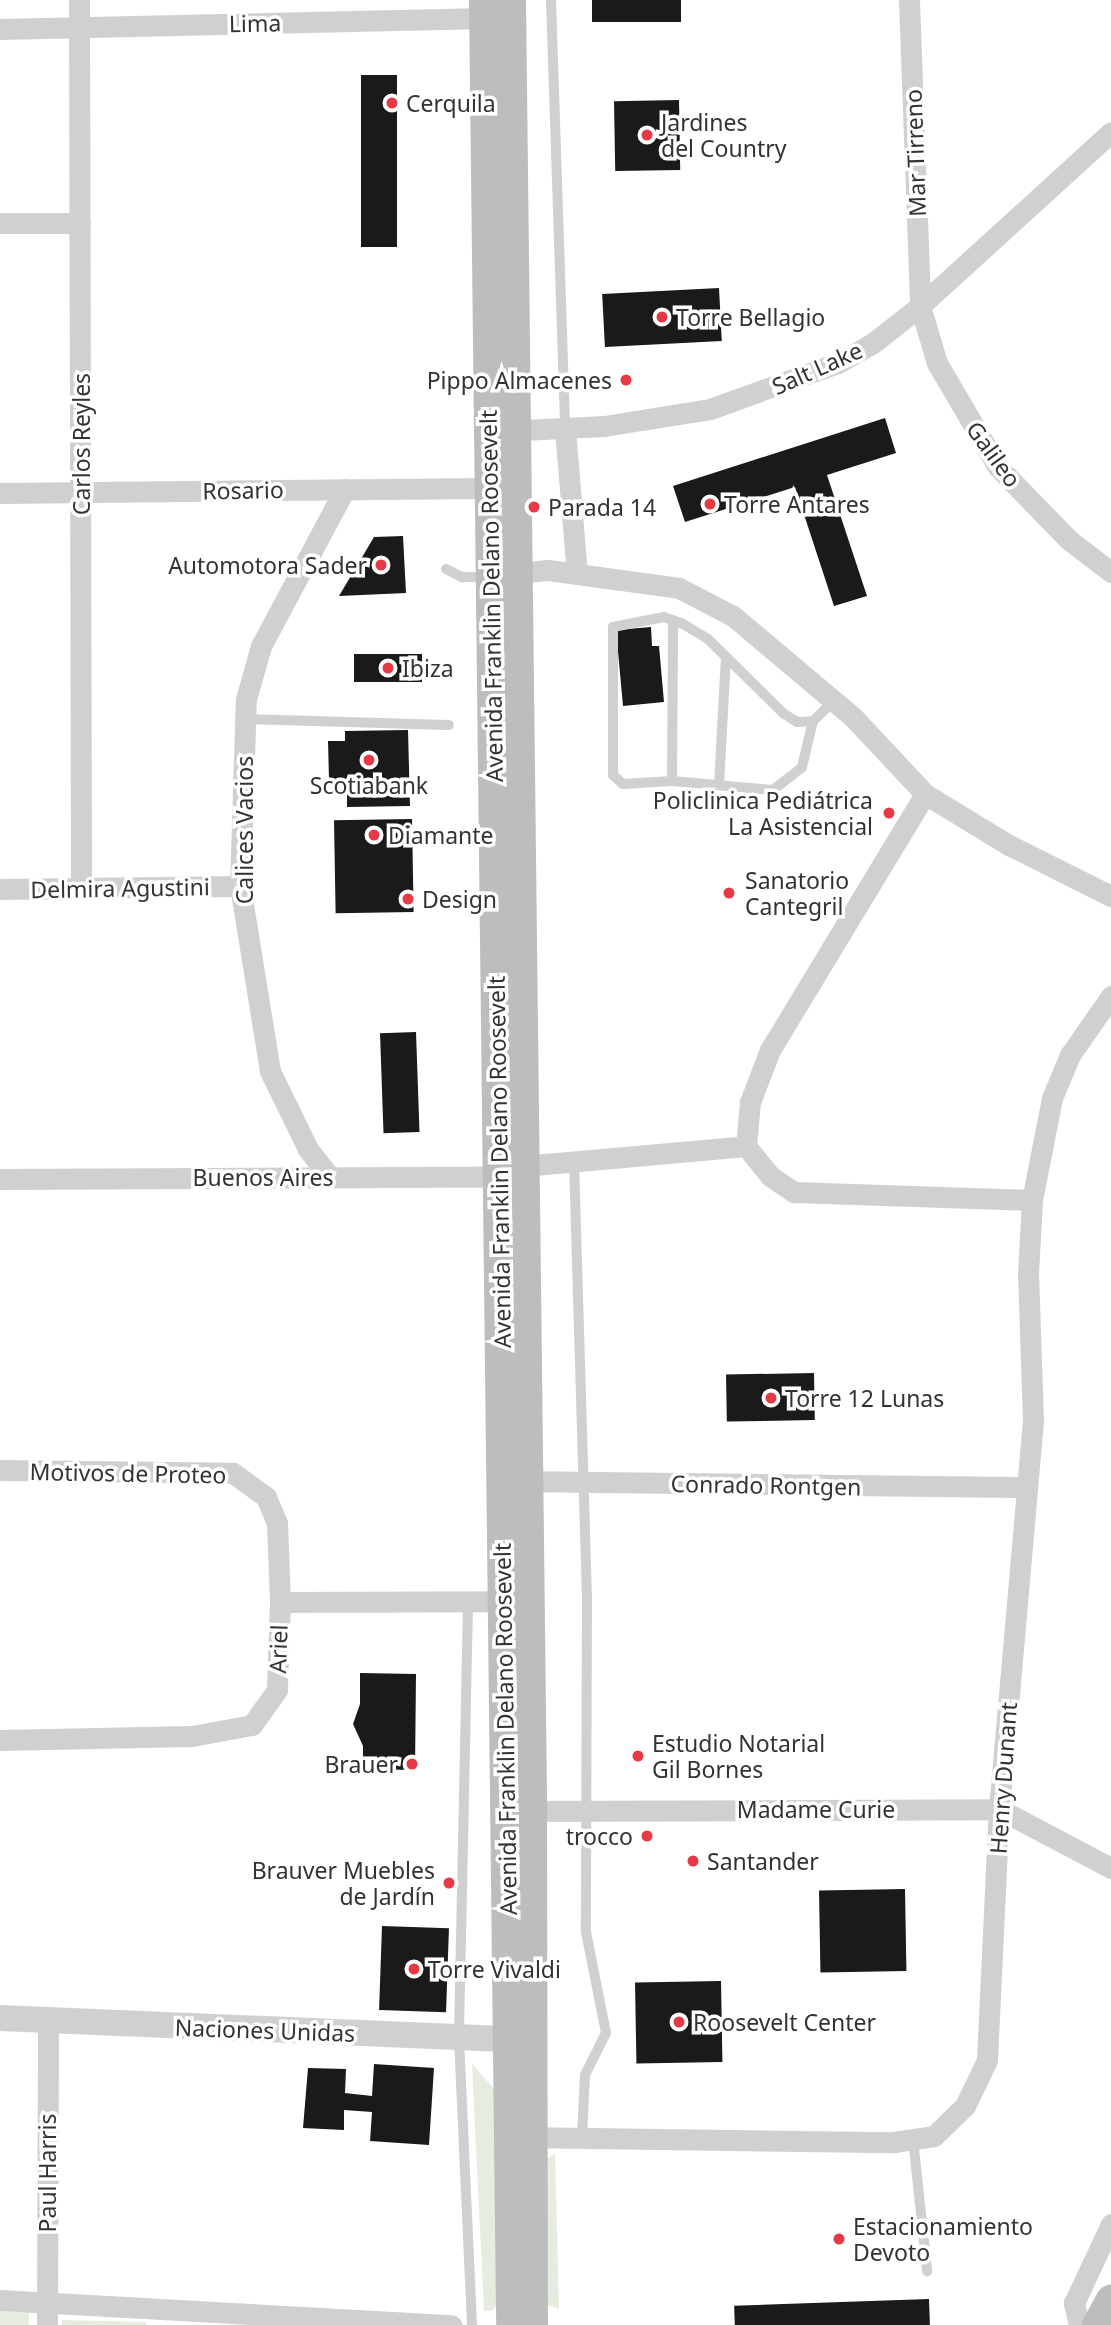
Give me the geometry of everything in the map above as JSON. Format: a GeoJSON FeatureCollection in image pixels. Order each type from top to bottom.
{"type":"FeatureCollection","features":[{"type":"Feature","properties":{"kind":"main road","name":"Avenida Franklin Delano Roosevelt"},"geometry":{"type":"LineString","coordinates":[[498,9],[502,431],[518,572],[511,1170]]}},
{"type":"Feature","properties":{"kind":"main road","name":"Avenida Franklin Delano Roosevelt"},"geometry":{"type":"LineString","coordinates":[[502,431],[486,488],[511,1170],[516,1481],[519,2040],[521,2136],[533,2325]]}},
{"type":"Feature","properties":{"kind":"main road","name":"Avenida Franklin Delano Roosevelt"},"geometry":{"type":"LineString","coordinates":[[511,2325],[521,2136]]}},
{"type":"Feature","properties":{"kind":"main road"},"geometry":{"type":"LineString","coordinates":[[1097,2325],[1111,2300]]}},
{"type":"Feature","properties":{"kind":"street","name":"Carlos Reyles"},"geometry":{"type":"LineString","coordinates":[[79,0],[81,888]]}},
{"type":"Feature","properties":{"kind":"street","name":"Mar Tirreno"},"geometry":{"type":"LineString","coordinates":[[909,0],[920,306]]}},
{"type":"Feature","properties":{"kind":"street","name":"Lima"},"geometry":{"type":"LineString","coordinates":[[0,29],[498,9]]}},
{"type":"Feature","properties":{"kind":"street","name":"Salt Lake"},"geometry":{"type":"LineString","coordinates":[[502,431],[565,429],[710,409],[802,380],[873,343],[920,306],[1111,132]]}},
{"type":"Feature","properties":{"kind":"street"},"geometry":{"type":"LineString","coordinates":[[0,223],[80,222]]}},
{"type":"Feature","properties":{"kind":"street","name":"Galileo"},"geometry":{"type":"LineString","coordinates":[[920,306],[937,363],[998,467],[1069,541],[1111,572]]}},
{"type":"Feature","properties":{"kind":"street"},"geometry":{"type":"LineString","coordinates":[[565,429],[578,574]]}},
{"type":"Feature","properties":{"kind":"street","name":"Rosario"},"geometry":{"type":"LineString","coordinates":[[0,493],[486,488]]}},
{"type":"Feature","properties":{"kind":"street","name":"Calices Vacios"},"geometry":{"type":"LineString","coordinates":[[329,1176],[308,1149],[270,1071],[240,886],[245,719],[261,646],[345,489]]}},
{"type":"Feature","properties":{"kind":"street"},"geometry":{"type":"LineString","coordinates":[[488,577],[518,572],[578,574],[679,588],[733,616],[833,702],[925,794],[1009,845],[1111,896]]}},
{"type":"Feature","properties":{"kind":"street"},"geometry":{"type":"LineString","coordinates":[[925,794],[770,1050],[750,1102],[746,1146],[770,1176],[794,1192],[1032,1200]]}},
{"type":"Feature","properties":{"kind":"street","name":"Delmira Agustini"},"geometry":{"type":"LineString","coordinates":[[0,889],[240,886]]}},
{"type":"Feature","properties":{"kind":"street","name":"Henry Dunant"},"geometry":{"type":"LineString","coordinates":[[521,2136],[913,2139],[934,2136],[965,2106],[987,2060],[999,1809],[1033,1422],[1028,1274],[1032,1200],[1052,1098],[1070,1055],[1111,996]]}},
{"type":"Feature","properties":{"kind":"street","name":"Buenos Aires"},"geometry":{"type":"LineString","coordinates":[[0,1179],[329,1176],[511,1170],[575,1161],[746,1146]]}},
{"type":"Feature","properties":{"kind":"street","name":"Motivos de Proteo"},"geometry":{"type":"LineString","coordinates":[[0,1470],[233,1473],[266,1497],[277,1523],[280,1602]]}},
{"type":"Feature","properties":{"kind":"street","name":"Conrado Rontgen"},"geometry":{"type":"LineString","coordinates":[[516,1481],[1027,1487]]}},
{"type":"Feature","properties":{"kind":"street","name":"Ariel"},"geometry":{"type":"LineString","coordinates":[[0,1740],[192,1736],[252,1726],[277,1690],[280,1602],[468,1604],[516,1601]]}},
{"type":"Feature","properties":{"kind":"street","name":"Madame Curie"},"geometry":{"type":"LineString","coordinates":[[519,1811],[999,1809],[1111,1868]]}},
{"type":"Feature","properties":{"kind":"street","name":"Naciones Unidas"},"geometry":{"type":"LineString","coordinates":[[0,2018],[519,2040]]}},
{"type":"Feature","properties":{"kind":"street","name":"Paul Harris"},"geometry":{"type":"LineString","coordinates":[[47,2325],[48,2020]]}},
{"type":"Feature","properties":{"kind":"street"},"geometry":{"type":"LineString","coordinates":[[1079,2325],[1074,2303],[1111,2224]]}},
{"type":"Feature","properties":{"kind":"street"},"geometry":{"type":"LineString","coordinates":[[0,2300],[357,2322],[451,2325]]}},
{"type":"Feature","properties":{"kind":"lane"},"geometry":{"type":"LineString","coordinates":[[551,0],[565,429]]}},
{"type":"Feature","properties":{"kind":"lane"},"geometry":{"type":"LineString","coordinates":[[446,569],[462,577],[488,577]]}},
{"type":"Feature","properties":{"kind":"lane"},"geometry":{"type":"LineString","coordinates":[[813,721],[797,722],[784,713],[708,639],[673,620],[664,617],[618,623],[611,633],[616,710],[613,775],[623,784],[672,781],[773,790],[792,778],[802,767],[813,721],[833,702]]}},
{"type":"Feature","properties":{"kind":"lane"},"geometry":{"type":"LineString","coordinates":[[672,781],[673,620]]}},
{"type":"Feature","properties":{"kind":"lane"},"geometry":{"type":"LineString","coordinates":[[719,785],[726,657]]}},
{"type":"Feature","properties":{"kind":"lane"},"geometry":{"type":"LineString","coordinates":[[245,719],[449,725]]}},
{"type":"Feature","properties":{"kind":"lane"},"geometry":{"type":"LineString","coordinates":[[575,1161],[587,1598],[584,1809],[586,1932],[606,2033],[584,2075],[582,2136]]}},
{"type":"Feature","properties":{"kind":"lane"},"geometry":{"type":"LineString","coordinates":[[468,1604],[459,2038],[472,2325]]}},
{"type":"Feature","properties":{"kind":"lane"},"geometry":{"type":"LineString","coordinates":[[913,2139],[927,2271]]}},
{"type":"Feature","properties":{"kind":"shaded area"},"geometry":{"type":"Polygon","coordinates":[[[472,2064],[495,2090],[499,2302],[493,2310],[484,2311],[472,2064]]]}},
{"type":"Feature","properties":{"kind":"shaded area"},"geometry":{"type":"Polygon","coordinates":[[[555,2153],[559,2309],[548,2305],[546,2160],[555,2153]]]}},
{"type":"Feature","properties":{"kind":"shaded area"},"geometry":{"type":"Polygon","coordinates":[[[0,2311],[29,2312],[29,2325],[0,2325],[0,2311]]]}},
{"type":"Feature","properties":{"kind":"shaded area"},"geometry":{"type":"Polygon","coordinates":[[[62,2320],[146,2322],[146,2325],[62,2325],[62,2320]]]}},
{"type":"Feature","properties":{"kind":"building"},"geometry":{"type":"Polygon","coordinates":[[[592,0],[681,0],[681,22],[592,22],[592,0]]]}},
{"type":"Feature","properties":{"kind":"building"},"geometry":{"type":"Polygon","coordinates":[[[361,75],[397,75],[397,247],[361,247],[361,75]]]}},
{"type":"Feature","properties":{"kind":"building","name":"Jardines del Country"},"geometry":{"type":"Polygon","coordinates":[[[679,100],[680,170],[615,171],[614,101],[679,100]]]}},
{"type":"Feature","properties":{"kind":"building","name":"Torre Bellagio"},"geometry":{"type":"Polygon","coordinates":[[[719,288],[722,341],[605,347],[602,294],[719,288]]]}},
{"type":"Feature","properties":{"kind":"building","name":"Torre Antares"},"geometry":{"type":"Polygon","coordinates":[[[885,418],[896,453],[827,475],[867,596],[834,606],[795,487],[685,522],[673,486],[885,418]]]}},
{"type":"Feature","properties":{"kind":"building","name":"Automotora Sader"},"geometry":{"type":"Polygon","coordinates":[[[403,536],[406,593],[339,596],[374,537],[403,536]]]}},
{"type":"Feature","properties":{"kind":"building"},"geometry":{"type":"Polygon","coordinates":[[[651,627],[652,646],[659,646],[664,702],[623,706],[616,630],[651,627]]]}},
{"type":"Feature","properties":{"kind":"building","name":"Ibiza"},"geometry":{"type":"Polygon","coordinates":[[[354,654],[422,654],[422,682],[354,682],[354,654]]]}},
{"type":"Feature","properties":{"kind":"building","name":"Scotiabank"},"geometry":{"type":"Polygon","coordinates":[[[408,730],[410,806],[347,807],[347,779],[329,779],[328,741],[345,741],[345,731],[408,730]]]}},
{"type":"Feature","properties":{"kind":"building"},"geometry":{"type":"Polygon","coordinates":[[[412,819],[414,912],[336,913],[334,820],[412,819]]]}},
{"type":"Feature","properties":{"kind":"building"},"geometry":{"type":"Polygon","coordinates":[[[416,1032],[419,1132],[384,1133],[380,1033],[416,1032]]]}},
{"type":"Feature","properties":{"kind":"building","name":"Torre 12 Lunas"},"geometry":{"type":"Polygon","coordinates":[[[814,1373],[815,1420],[727,1422],[726,1375],[814,1373]]]}},
{"type":"Feature","properties":{"kind":"building"},"geometry":{"type":"Polygon","coordinates":[[[360,1673],[416,1674],[415,1770],[363,1769],[363,1746],[353,1724],[360,1704],[360,1673]]]}},
{"type":"Feature","properties":{"kind":"building","name":"Roosevelt Center"},"geometry":{"type":"Polygon","coordinates":[[[905,1889],[906,1971],[820,1972],[819,1891],[905,1889]]]}},
{"type":"Feature","properties":{"kind":"building","name":"Torre Vivaldi"},"geometry":{"type":"Polygon","coordinates":[[[382,1926],[449,1928],[446,2012],[379,2010],[382,1926]]]}},
{"type":"Feature","properties":{"kind":"building","name":"Roosevelt Center"},"geometry":{"type":"Polygon","coordinates":[[[721,1981],[722,2062],[636,2063],[635,1983],[721,1981]]]}},
{"type":"Feature","properties":{"kind":"building"},"geometry":{"type":"Polygon","coordinates":[[[374,2064],[434,2068],[429,2145],[370,2141],[372,2112],[344,2110],[344,2130],[303,2128],[308,2068],[346,2069],[345,2093],[372,2096],[374,2064]]]}},
{"type":"Feature","properties":{"kind":"building"},"geometry":{"type":"Polygon","coordinates":[[[929,2299],[930,2325],[735,2325],[734,2306],[929,2299]]]}},
{"type":"Feature","properties":{"kind":"place","name":"Cerquila"},"geometry":{"type":"Point","coordinates":[392,103]}},
{"type":"Feature","properties":{"kind":"place","name":"Jardines del Country"},"geometry":{"type":"Point","coordinates":[647,135]}},
{"type":"Feature","properties":{"kind":"place","name":"Torre Bellagio"},"geometry":{"type":"Point","coordinates":[662,317]}},
{"type":"Feature","properties":{"kind":"place","name":"Pippo Almacenes"},"geometry":{"type":"Point","coordinates":[626,380]}},
{"type":"Feature","properties":{"kind":"place","name":"Torre Antares"},"geometry":{"type":"Point","coordinates":[710,504]}},
{"type":"Feature","properties":{"kind":"place","name":"Parada 14"},"geometry":{"type":"Point","coordinates":[534,507]}},
{"type":"Feature","properties":{"kind":"place","name":"Automotora Sader"},"geometry":{"type":"Point","coordinates":[381,565]}},
{"type":"Feature","properties":{"kind":"place","name":"Ibiza"},"geometry":{"type":"Point","coordinates":[388,668]}},
{"type":"Feature","properties":{"kind":"place","name":"Scotiabank"},"geometry":{"type":"Point","coordinates":[369,760]}},
{"type":"Feature","properties":{"kind":"place","name":"Policlinica Pediátrica La Asistencial"},"geometry":{"type":"Point","coordinates":[889,813]}},
{"type":"Feature","properties":{"kind":"place","name":"Diamante"},"geometry":{"type":"Point","coordinates":[374,835]}},
{"type":"Feature","properties":{"kind":"place","name":"Sanatorio Cantegril"},"geometry":{"type":"Point","coordinates":[729,893]}},
{"type":"Feature","properties":{"kind":"place","name":"Design"},"geometry":{"type":"Point","coordinates":[408,899]}},
{"type":"Feature","properties":{"kind":"place","name":"Torre 12 Lunas"},"geometry":{"type":"Point","coordinates":[771,1398]}},
{"type":"Feature","properties":{"kind":"place","name":"Estudio Notarial Gil Bornes"},"geometry":{"type":"Point","coordinates":[638,1756]}},
{"type":"Feature","properties":{"kind":"place","name":"Brauer"},"geometry":{"type":"Point","coordinates":[412,1764]}},
{"type":"Feature","properties":{"kind":"place","name":"trocco"},"geometry":{"type":"Point","coordinates":[647,1836]}},
{"type":"Feature","properties":{"kind":"place","name":"Santander"},"geometry":{"type":"Point","coordinates":[693,1861]}},
{"type":"Feature","properties":{"kind":"place","name":"Brauver Muebles de Jardín"},"geometry":{"type":"Point","coordinates":[449,1883]}},
{"type":"Feature","properties":{"kind":"place","name":"Torre Vivaldi"},"geometry":{"type":"Point","coordinates":[414,1969]}},
{"type":"Feature","properties":{"kind":"place","name":"Roosevelt Center"},"geometry":{"type":"Point","coordinates":[679,2022]}},
{"type":"Feature","properties":{"kind":"place","name":"Estacionamiento Devoto"},"geometry":{"type":"Point","coordinates":[839,2239]}}]}
